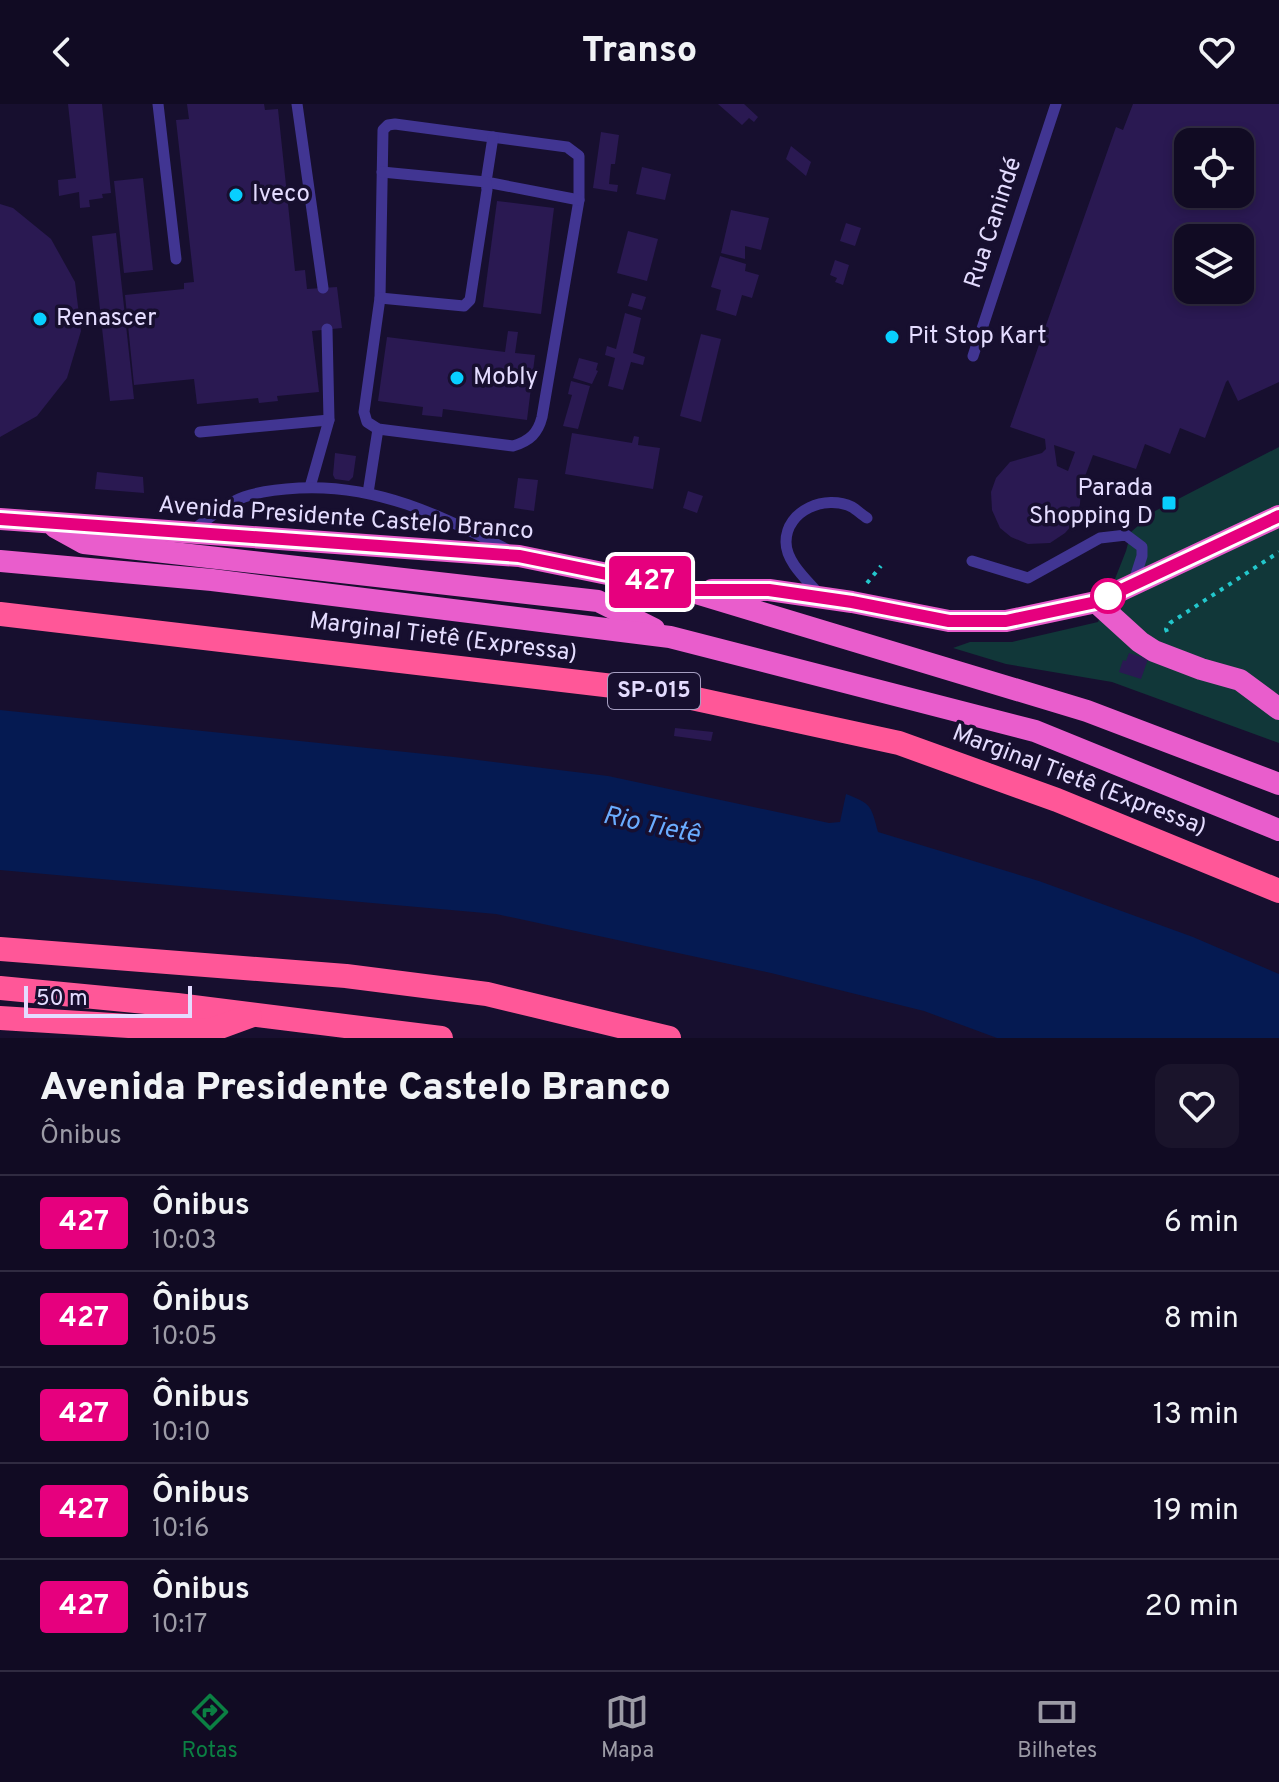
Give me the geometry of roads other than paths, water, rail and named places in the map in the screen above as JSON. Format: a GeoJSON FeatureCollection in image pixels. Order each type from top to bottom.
{"type":"FeatureCollection","features":[{"type":"Feature","properties":{"kind":"highway"},"geometry":{"type":"LineString","coordinates":[[686,590],[769,590],[949,621],[1006,621],[1096,602],[1279,516]]}},
{"type":"Feature","properties":{"kind":"highway","name":"Avenida Presidente Castelo Branco"},"geometry":{"type":"LineString","coordinates":[[0,519],[519,556],[686,590]]}},
{"type":"Feature","properties":{"kind":"highway"},"geometry":{"type":"LineString","coordinates":[[48,524],[84,543],[598,601],[670,637]]}},
{"type":"Feature","properties":{"kind":"highway"},"geometry":{"type":"LineString","coordinates":[[0,561],[212,580],[670,637],[1035,731],[1279,830]]}},
{"type":"Feature","properties":{"kind":"highway"},"geometry":{"type":"LineString","coordinates":[[686,590],[1087,711],[1279,784]]}},
{"type":"Feature","properties":{"kind":"highway"},"geometry":{"type":"LineString","coordinates":[[1096,602],[1154,651],[1240,680],[1279,709]]}},
{"type":"Feature","properties":{"kind":"highway","name":"Marginal Tietê (Expressa)"},"geometry":{"type":"LineString","coordinates":[[0,614],[664,692],[899,743],[1057,800],[1279,891]]}},
{"type":"Feature","properties":{"kind":"highway"},"geometry":{"type":"LineString","coordinates":[[0,949],[346,976],[487,994],[669,1038]]}},
{"type":"Feature","properties":{"kind":"highway"},"geometry":{"type":"LineString","coordinates":[[0,988],[441,1038]]}},
{"type":"Feature","properties":{"kind":"highway"},"geometry":{"type":"LineString","coordinates":[[0,1018],[209,1031],[252,1015]]}},
{"type":"Feature","properties":{"kind":"lane"},"geometry":{"type":"LineString","coordinates":[[158,104],[176,259]]}},
{"type":"Feature","properties":{"kind":"lane"},"geometry":{"type":"LineString","coordinates":[[297,104],[323,288]]}},
{"type":"Feature","properties":{"kind":"lane","name":"Rua Canindé"},"geometry":{"type":"LineString","coordinates":[[973,356],[1056,104]]}},
{"type":"Feature","properties":{"kind":"lane"},"geometry":{"type":"LineString","coordinates":[[388,125],[574,150],[579,156],[579,200],[542,417],[533,436],[525,442],[513,446],[378,429],[367,422],[364,412],[380,298],[382,172],[383,130],[388,125]]}},
{"type":"Feature","properties":{"kind":"lane"},"geometry":{"type":"LineString","coordinates":[[380,298],[464,306],[470,300],[493,137]]}},
{"type":"Feature","properties":{"kind":"lane"},"geometry":{"type":"LineString","coordinates":[[382,172],[486,182],[579,200]]}},
{"type":"Feature","properties":{"kind":"lane"},"geometry":{"type":"LineString","coordinates":[[310,487],[329,420],[327,329]]}},
{"type":"Feature","properties":{"kind":"lane"},"geometry":{"type":"LineString","coordinates":[[200,432],[329,420]]}},
{"type":"Feature","properties":{"kind":"lane"},"geometry":{"type":"LineString","coordinates":[[368,493],[378,429]]}},
{"type":"Feature","properties":{"kind":"lane"},"geometry":{"type":"LineString","coordinates":[[190,532],[245,496],[310,487],[368,493],[432,512],[519,556]]}},
{"type":"Feature","properties":{"kind":"lane"},"geometry":{"type":"LineString","coordinates":[[822,598],[793,563],[786,543],[790,526],[798,516],[822,502],[850,506],[867,518]]}},
{"type":"Feature","properties":{"kind":"lane"},"geometry":{"type":"LineString","coordinates":[[972,561],[1028,578],[1100,538],[1126,535],[1142,547],[1133,585]]}},
{"type":"Feature","properties":{"kind":"water","name":"Rio Tietê"},"geometry":{"type":"Polygon","coordinates":[[[0,710],[608,776],[829,823],[840,822],[846,794],[869,807],[878,832],[1039,881],[1193,937],[1279,974],[1279,1038],[997,1038],[924,1011],[771,973],[496,914],[0,870],[0,710]]]}},
{"type":"Feature","properties":{"kind":"place","name":"Iveco"},"geometry":{"type":"Point","coordinates":[236,195]}},
{"type":"Feature","properties":{"kind":"place","name":"Renascer"},"geometry":{"type":"Point","coordinates":[40,319]}},
{"type":"Feature","properties":{"kind":"place","name":"Pit Stop Kart"},"geometry":{"type":"Point","coordinates":[892,337]}},
{"type":"Feature","properties":{"kind":"place","name":"Mobly"},"geometry":{"type":"Point","coordinates":[457,378]}},
{"type":"Feature","properties":{"kind":"place","name":"Parada Shopping D"},"geometry":{"type":"Point","coordinates":[1169,503]}}]}
